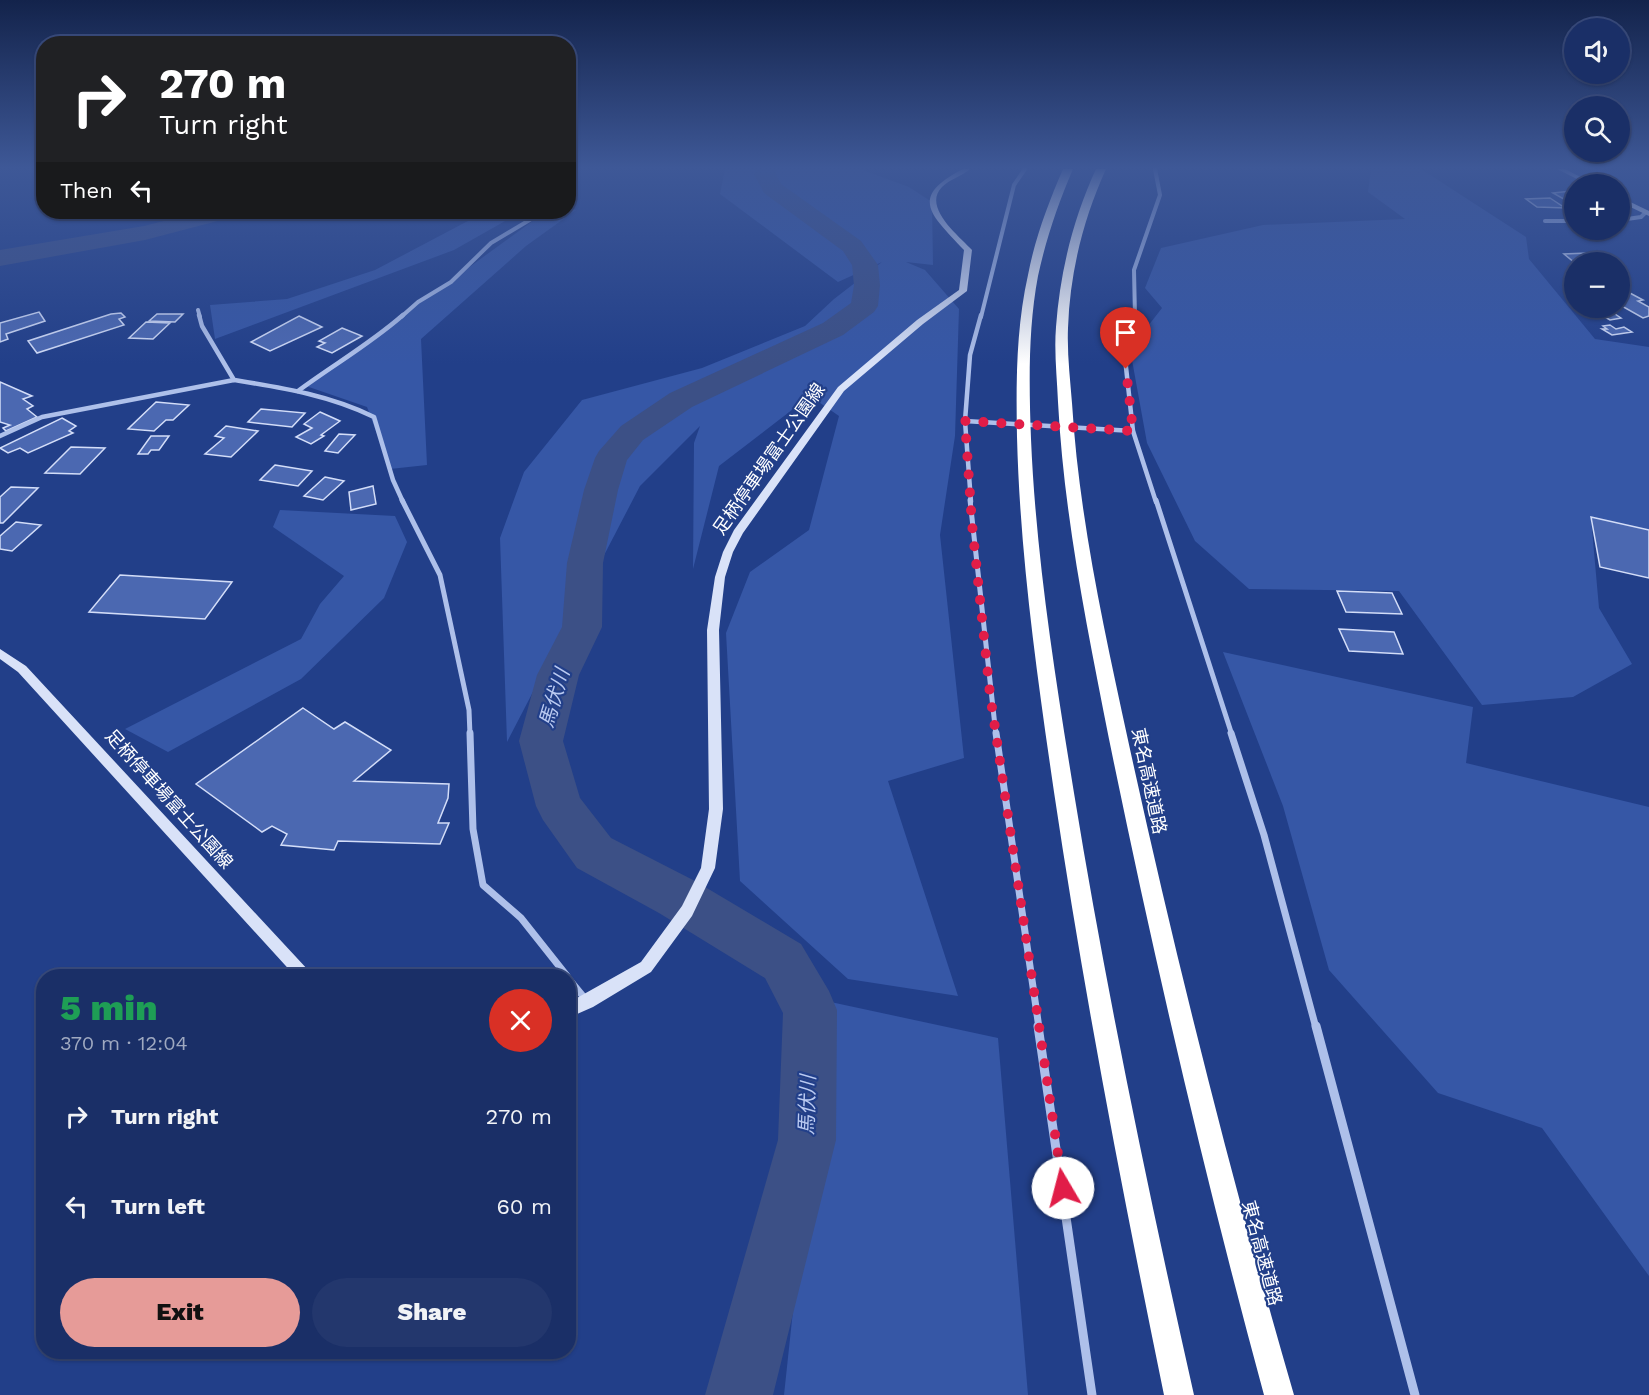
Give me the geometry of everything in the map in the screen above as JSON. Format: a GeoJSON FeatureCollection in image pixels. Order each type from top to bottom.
{"type":"FeatureCollection","features":[{"type":"Feature","properties":{"kind":"highway"},"geometry":{"type":"LineString","coordinates":[[1042,234],[1031,279],[1024,327],[1022,390],[1027,504],[1041,639],[1081,904],[1157,1297],[1179,1395]]}},
{"type":"Feature","properties":{"kind":"highway","name":"東名高速道路"},"geometry":{"type":"LineString","coordinates":[[1076,234],[1067,279],[1062,328],[1070,477],[1089,597],[1153,904],[1244,1271],[1279,1395]]}},
{"type":"Feature","properties":{"kind":"main road","name":"足柄停車場富士公園線"},"geometry":{"type":"LineString","coordinates":[[576,1007],[646,967],[687,911],[708,868],[716,809],[713,630],[716,598],[728,552],[753,509],[842,389],[920,322],[963,291],[968,250],[954,234]]}},
{"type":"Feature","properties":{"kind":"main road","name":"足柄停車場富士公園線"},"geometry":{"type":"LineString","coordinates":[[0,652],[22,669],[298,969]]}},
{"type":"Feature","properties":{"kind":"street"},"geometry":{"type":"LineString","coordinates":[[298,391],[338,362],[375,340],[418,302],[451,282],[491,243],[506,234]]}},
{"type":"Feature","properties":{"kind":"street"},"geometry":{"type":"LineString","coordinates":[[1003,234],[970,355],[965,421],[972,524],[990,694],[1092,1395]]}},
{"type":"Feature","properties":{"kind":"street"},"geometry":{"type":"LineString","coordinates":[[1146,234],[1134,270],[1135,317],[1124,349],[1133,431],[1264,835],[1415,1395]]}},
{"type":"Feature","properties":{"kind":"street"},"geometry":{"type":"LineString","coordinates":[[198,310],[202,326],[234,380]]}},
{"type":"Feature","properties":{"kind":"street"},"geometry":{"type":"LineString","coordinates":[[0,436],[42,417],[234,380],[298,391],[346,403],[374,417],[393,480],[440,575],[453,627],[470,710],[473,829],[483,885],[521,918],[562,969]]}},
{"type":"Feature","properties":{"kind":"street"},"geometry":{"type":"LineString","coordinates":[[965,421],[1133,431]]}},
{"type":"Feature","properties":{"kind":"street"},"geometry":{"type":"LineString","coordinates":[[576,987],[588,1002]]}},
{"type":"Feature","properties":{"kind":"shaded area"},"geometry":{"type":"Polygon","coordinates":[[[443,234],[482,234],[454,250],[215,339],[210,305],[287,299],[375,270],[443,234]]]}},
{"type":"Feature","properties":{"kind":"shaded area"},"geometry":{"type":"Polygon","coordinates":[[[515,234],[543,234],[421,339],[427,465],[390,469],[367,407],[306,386],[515,234]]]}},
{"type":"Feature","properties":{"kind":"shaded area"},"geometry":{"type":"Polygon","coordinates":[[[774,234],[933,234],[933,265],[906,262],[925,270],[959,309],[955,436],[940,535],[964,758],[888,781],[958,996],[848,979],[740,881],[726,633],[750,572],[809,530],[839,416],[810,396],[719,466],[693,569],[694,443],[700,426],[640,486],[507,742],[500,538],[524,472],[582,400],[702,368],[805,326],[834,299],[882,262],[838,282],[774,234]]]}},
{"type":"Feature","properties":{"kind":"shaded area"},"geometry":{"type":"Polygon","coordinates":[[[1223,234],[1522,234],[1526,237],[1529,259],[1564,301],[1564,318],[1578,318],[1595,339],[1649,347],[1649,535],[1591,518],[1599,608],[1632,664],[1573,697],[1482,705],[1399,591],[1249,589],[1195,541],[1147,443],[1130,349],[1162,308],[1145,288],[1161,248],[1223,234]]]}},
{"type":"Feature","properties":{"kind":"shaded area"},"geometry":{"type":"Polygon","coordinates":[[[280,510],[395,516],[407,542],[384,598],[301,679],[168,752],[125,729],[301,639],[320,604],[344,576],[273,527],[280,510]]]}},
{"type":"Feature","properties":{"kind":"shaded area"},"geometry":{"type":"Polygon","coordinates":[[[1223,652],[1473,707],[1466,763],[1649,807],[1649,1276],[1542,1128],[1438,1093],[1329,970],[1283,806],[1223,652]]]}},
{"type":"Feature","properties":{"kind":"shaded area"},"geometry":{"type":"Polygon","coordinates":[[[826,1001],[998,1038],[1028,1395],[784,1395],[826,1001]]]}},
{"type":"Feature","properties":{"kind":"building"},"geometry":{"type":"Polygon","coordinates":[[[1630,293],[1643,300],[1638,301],[1649,307],[1649,316],[1643,318],[1630,311],[1630,293]]]}},
{"type":"Feature","properties":{"kind":"building"},"geometry":{"type":"Polygon","coordinates":[[[39,312],[45,321],[6,334],[8,339],[0,342],[0,323],[39,312]]]}},
{"type":"Feature","properties":{"kind":"building"},"geometry":{"type":"Polygon","coordinates":[[[121,313],[125,317],[119,319],[124,325],[37,353],[28,341],[111,314],[121,313]]]}},
{"type":"Feature","properties":{"kind":"building"},"geometry":{"type":"Polygon","coordinates":[[[157,314],[183,314],[175,322],[149,321],[157,314]]]}},
{"type":"Feature","properties":{"kind":"building"},"geometry":{"type":"Polygon","coordinates":[[[299,316],[322,327],[270,351],[251,342],[299,316]]]}},
{"type":"Feature","properties":{"kind":"building"},"geometry":{"type":"Polygon","coordinates":[[[146,322],[170,323],[153,339],[129,338],[146,322]]]}},
{"type":"Feature","properties":{"kind":"building"},"geometry":{"type":"Polygon","coordinates":[[[1610,325],[1616,329],[1624,327],[1632,332],[1612,335],[1602,329],[1607,329],[1603,326],[1610,325]]]}},
{"type":"Feature","properties":{"kind":"building"},"geometry":{"type":"Polygon","coordinates":[[[342,328],[362,336],[332,353],[317,347],[325,343],[319,341],[342,328]]]}},
{"type":"Feature","properties":{"kind":"building"},"geometry":{"type":"Polygon","coordinates":[[[0,382],[32,396],[23,399],[33,406],[27,409],[37,417],[6,431],[3,428],[10,425],[0,422],[0,382]]]}},
{"type":"Feature","properties":{"kind":"building"},"geometry":{"type":"Polygon","coordinates":[[[156,402],[189,405],[173,420],[166,420],[154,431],[128,429],[156,402]]]}},
{"type":"Feature","properties":{"kind":"building"},"geometry":{"type":"Polygon","coordinates":[[[261,409],[305,413],[292,427],[248,422],[261,409]]]}},
{"type":"Feature","properties":{"kind":"building"},"geometry":{"type":"Polygon","coordinates":[[[320,412],[340,421],[321,435],[324,436],[311,444],[296,437],[312,428],[304,424],[320,412]]]}},
{"type":"Feature","properties":{"kind":"building"},"geometry":{"type":"Polygon","coordinates":[[[62,418],[76,426],[69,431],[73,433],[28,453],[20,448],[8,453],[0,448],[62,418]]]}},
{"type":"Feature","properties":{"kind":"building"},"geometry":{"type":"Polygon","coordinates":[[[226,426],[258,431],[231,457],[205,454],[224,438],[215,436],[226,426]]]}},
{"type":"Feature","properties":{"kind":"building"},"geometry":{"type":"Polygon","coordinates":[[[339,434],[355,435],[338,453],[325,451],[339,434]]]}},
{"type":"Feature","properties":{"kind":"building"},"geometry":{"type":"Polygon","coordinates":[[[151,436],[169,436],[159,450],[151,450],[148,454],[138,454],[151,436]]]}},
{"type":"Feature","properties":{"kind":"building"},"geometry":{"type":"Polygon","coordinates":[[[71,447],[105,448],[80,474],[45,473],[71,447]]]}},
{"type":"Feature","properties":{"kind":"building"},"geometry":{"type":"Polygon","coordinates":[[[275,465],[312,471],[298,486],[260,480],[275,465]]]}},
{"type":"Feature","properties":{"kind":"building"},"geometry":{"type":"Polygon","coordinates":[[[325,477],[344,481],[323,500],[304,496],[325,477]]]}},
{"type":"Feature","properties":{"kind":"building"},"geometry":{"type":"Polygon","coordinates":[[[373,486],[376,504],[351,510],[349,492],[373,486]]]}},
{"type":"Feature","properties":{"kind":"building"},"geometry":{"type":"Polygon","coordinates":[[[11,487],[38,488],[3,523],[0,523],[0,497],[11,487]]]}},
{"type":"Feature","properties":{"kind":"building"},"geometry":{"type":"Polygon","coordinates":[[[1591,517],[1649,530],[1649,578],[1600,567],[1591,517]]]}},
{"type":"Feature","properties":{"kind":"building"},"geometry":{"type":"Polygon","coordinates":[[[16,522],[41,525],[12,551],[0,549],[0,536],[16,522]]]}},
{"type":"Feature","properties":{"kind":"building"},"geometry":{"type":"Polygon","coordinates":[[[120,575],[232,582],[205,619],[89,612],[120,575]]]}},
{"type":"Feature","properties":{"kind":"building"},"geometry":{"type":"Polygon","coordinates":[[[1337,591],[1392,593],[1402,614],[1346,612],[1337,591]]]}},
{"type":"Feature","properties":{"kind":"building"},"geometry":{"type":"Polygon","coordinates":[[[1339,629],[1394,632],[1403,654],[1349,651],[1339,629]]]}},
{"type":"Feature","properties":{"kind":"building"},"geometry":{"type":"Polygon","coordinates":[[[303,708],[334,729],[345,722],[391,750],[354,781],[449,784],[448,798],[438,823],[449,823],[440,844],[338,841],[334,850],[281,845],[287,834],[272,826],[262,832],[196,784],[303,708]]]}},
{"type":"Feature","properties":{"kind":"waterway"},"geometry":{"type":"LineString","coordinates":[[0,258],[139,234]]}},
{"type":"Feature","properties":{"kind":"waterway","name":"馬伏川"},"geometry":{"type":"LineString","coordinates":[[739,1395],[807,1140],[810,1010],[783,961],[677,897],[594,853],[559,806],[541,741],[558,675],[582,627],[585,563],[601,490],[611,458],[632,433],[681,400],[833,329],[864,306],[867,285],[865,265],[852,246],[836,234]]}},
{"type":"Feature","properties":{"kind":"route"},"geometry":{"type":"LineString","coordinates":[[1063,1188],[990,694],[972,524],[965,421],[1133,431],[1126,369]]}}]}
